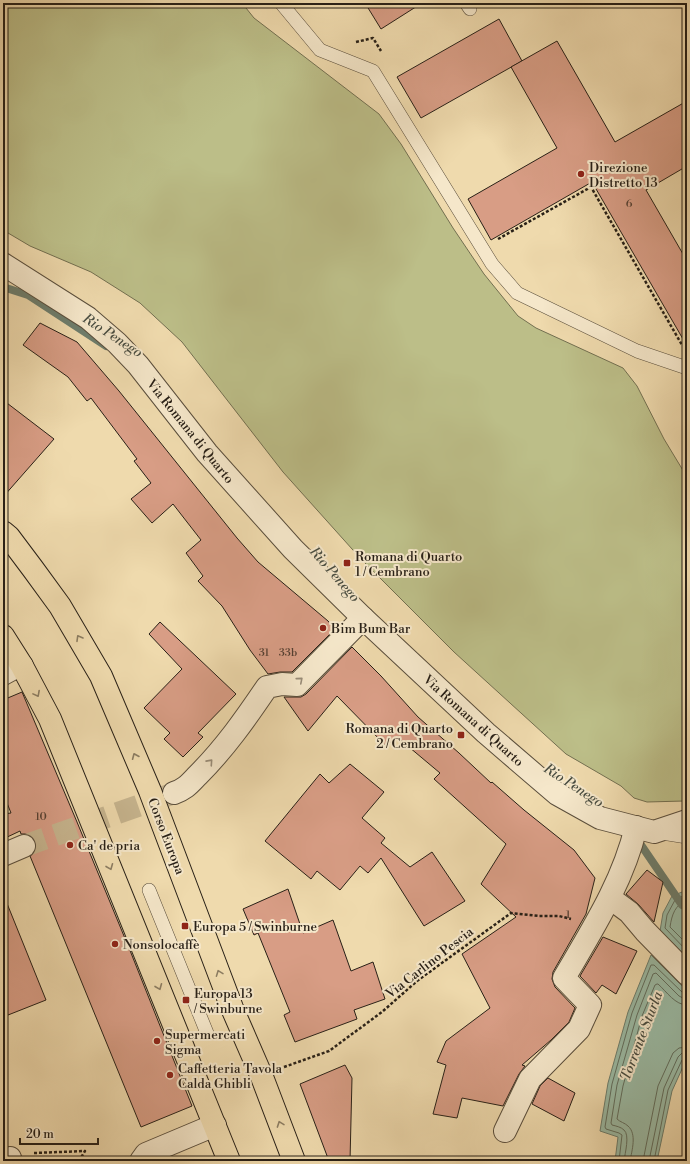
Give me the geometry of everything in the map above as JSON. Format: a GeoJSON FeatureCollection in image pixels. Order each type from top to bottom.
{"type":"FeatureCollection","features":[{"type":"Feature","properties":{"kind":"main road","name":"Corso Europa"},"geometry":{"type":"LineString","coordinates":[[3,532],[25,558],[60,606],[101,676],[150,791],[232,1008],[262,1077],[294,1161]]}},
{"type":"Feature","properties":{"kind":"main road"},"geometry":{"type":"LineString","coordinates":[[3,636],[12,670],[50,719],[229,1161]]}},
{"type":"Feature","properties":{"kind":"street","name":"Via Romana di Quarto"},"geometry":{"type":"LineString","coordinates":[[3,264],[88,318],[117,343],[138,365],[212,459],[293,549],[363,618],[486,733],[557,794],[600,818],[641,835]]}},
{"type":"Feature","properties":{"kind":"street"},"geometry":{"type":"LineString","coordinates":[[178,791],[208,765],[230,740],[267,687],[282,684],[296,685],[363,618]]}},
{"type":"Feature","properties":{"kind":"street"},"geometry":{"type":"LineString","coordinates":[[505,1131],[530,1079],[579,1029],[590,1005],[564,978],[610,898],[641,835],[687,822]]}},
{"type":"Feature","properties":{"kind":"street"},"geometry":{"type":"LineString","coordinates":[[3,855],[24,846]]}},
{"type":"Feature","properties":{"kind":"street"},"geometry":{"type":"LineString","coordinates":[[610,898],[629,912],[645,931],[687,974]]}},
{"type":"Feature","properties":{"kind":"street"},"geometry":{"type":"LineString","coordinates":[[141,1161],[146,1154],[215,1125]]}},
{"type":"Feature","properties":{"kind":"lane"},"geometry":{"type":"LineString","coordinates":[[281,3],[320,50],[373,71],[492,264],[517,293],[637,351],[687,368]]}},
{"type":"Feature","properties":{"kind":"lane"},"geometry":{"type":"LineString","coordinates":[[641,835],[687,837]]}},
{"type":"Feature","properties":{"kind":"lane"},"geometry":{"type":"LineString","coordinates":[[149,890],[207,1033]]}},
{"type":"Feature","properties":{"kind":"path"},"geometry":{"type":"LineString","coordinates":[[373,38],[381,52]]}},
{"type":"Feature","properties":{"kind":"path"},"geometry":{"type":"LineString","coordinates":[[492,243],[591,187],[683,347]]}},
{"type":"Feature","properties":{"kind":"path","name":"Via Carlino Pescia"},"geometry":{"type":"LineString","coordinates":[[284,1067],[330,1051],[382,1012],[417,981],[511,913],[539,916],[559,916],[595,924]]}},
{"type":"Feature","properties":{"kind":"path"},"geometry":{"type":"LineString","coordinates":[[7,1160],[36,1152],[85,1151],[79,1161]]}},
{"type":"Feature","properties":{"kind":"green space"},"geometry":{"type":"Polygon","coordinates":[[[3,3],[242,3],[254,18],[379,114],[401,144],[453,228],[484,274],[518,316],[536,328],[623,368],[637,386],[664,439],[687,477],[687,799],[684,801],[647,802],[634,798],[621,786],[566,754],[454,652],[361,559],[283,472],[182,342],[140,303],[91,272],[30,246],[3,230],[3,3]]]}},
{"type":"Feature","properties":{"kind":"water"},"geometry":{"type":"Polygon","coordinates":[[[687,890],[687,957],[660,931],[663,913],[672,896],[687,890]]]}},
{"type":"Feature","properties":{"kind":"water","name":"Torrente Sturla"},"geometry":{"type":"Polygon","coordinates":[[[651,955],[687,991],[687,1058],[672,1091],[657,1161],[615,1161],[618,1137],[600,1131],[608,1083],[628,1012],[651,955]]]}},
{"type":"Feature","properties":{"kind":"building"},"geometry":{"type":"Polygon","coordinates":[[[365,3],[422,3],[381,29],[365,3]]]}},
{"type":"Feature","properties":{"kind":"building"},"geometry":{"type":"Polygon","coordinates":[[[499,19],[522,61],[421,118],[397,77],[499,19]]]}},
{"type":"Feature","properties":{"kind":"building"},"geometry":{"type":"Polygon","coordinates":[[[557,41],[615,142],[687,101],[687,166],[646,190],[687,261],[687,346],[592,182],[491,240],[468,199],[557,148],[511,67],[557,41]]]}},
{"type":"Feature","properties":{"kind":"building"},"geometry":{"type":"Polygon","coordinates":[[[40,323],[77,342],[119,391],[258,562],[328,621],[335,629],[292,672],[268,674],[250,650],[222,606],[198,581],[203,576],[186,553],[201,540],[173,504],[152,523],[131,499],[151,483],[134,461],[137,459],[91,398],[87,401],[68,377],[23,345],[40,323]]]}},
{"type":"Feature","properties":{"kind":"building"},"geometry":{"type":"Polygon","coordinates":[[[3,400],[54,439],[3,497],[3,400]]]}},
{"type":"Feature","properties":{"kind":"building"},"geometry":{"type":"Polygon","coordinates":[[[160,622],[236,694],[198,733],[203,737],[183,757],[164,739],[170,733],[144,708],[182,669],[149,634],[160,622]]]}},
{"type":"Feature","properties":{"kind":"building"},"geometry":{"type":"Polygon","coordinates":[[[352,647],[381,676],[418,717],[491,783],[492,782],[574,850],[595,878],[586,914],[553,972],[552,979],[555,987],[575,1008],[569,1022],[522,1065],[525,1066],[519,1074],[503,1106],[462,1098],[457,1118],[433,1114],[446,1065],[437,1062],[446,1041],[490,1008],[462,954],[516,917],[481,884],[506,844],[434,779],[440,773],[397,737],[386,746],[337,696],[308,731],[284,697],[301,697],[306,694],[352,647]]]}},
{"type":"Feature","properties":{"kind":"building"},"geometry":{"type":"Polygon","coordinates":[[[22,692],[131,953],[192,1106],[141,1127],[30,856],[34,853],[36,848],[35,841],[31,836],[21,834],[20,831],[3,839],[3,814],[11,813],[3,793],[3,700],[22,692]]]}},
{"type":"Feature","properties":{"kind":"building"},"geometry":{"type":"Polygon","coordinates":[[[350,764],[384,792],[362,818],[385,838],[381,843],[410,867],[432,852],[465,901],[424,926],[381,858],[368,873],[360,866],[340,890],[317,871],[311,879],[265,841],[320,774],[329,783],[350,764]]]}},
{"type":"Feature","properties":{"kind":"building"},"geometry":{"type":"Polygon","coordinates":[[[647,870],[663,882],[654,922],[638,904],[626,894],[647,870]]]}},
{"type":"Feature","properties":{"kind":"building"},"geometry":{"type":"Polygon","coordinates":[[[288,889],[303,933],[333,920],[351,971],[373,962],[385,999],[354,1010],[357,1019],[295,1042],[284,1015],[290,1012],[258,933],[254,935],[243,909],[288,889]]]}},
{"type":"Feature","properties":{"kind":"building"},"geometry":{"type":"Polygon","coordinates":[[[3,896],[46,1000],[3,1017],[3,896]]]}},
{"type":"Feature","properties":{"kind":"building"},"geometry":{"type":"Polygon","coordinates":[[[603,937],[637,951],[616,994],[602,985],[596,993],[580,976],[603,937]]]}},
{"type":"Feature","properties":{"kind":"building"},"geometry":{"type":"Polygon","coordinates":[[[345,1065],[352,1078],[350,1161],[329,1161],[300,1084],[345,1065]]]}},
{"type":"Feature","properties":{"kind":"building"},"geometry":{"type":"Polygon","coordinates":[[[548,1078],[575,1093],[564,1121],[532,1104],[540,1086],[548,1078]]]}},
{"type":"Feature","properties":{"kind":"waterway","name":"Rio Penego"},"geometry":{"type":"LineString","coordinates":[[3,287],[28,295],[106,346]]}},
{"type":"Feature","properties":{"kind":"waterway","name":"Rio Penego"},"geometry":{"type":"LineString","coordinates":[[635,840],[639,842],[682,905],[687,907]]}},
{"type":"Feature","properties":{"kind":"tunnel"},"geometry":{"type":"LineString","coordinates":[[24,846],[172,794]]}},
{"type":"Feature","properties":{"kind":"place","name":"Direzione Distretto 13"},"geometry":{"type":"Point","coordinates":[581,174]}},
{"type":"Feature","properties":{"kind":"place","name":"Romana di Quarto 1 / Cembrano"},"geometry":{"type":"Point","coordinates":[347,563]}},
{"type":"Feature","properties":{"kind":"place","name":"Bim Bum Bar"},"geometry":{"type":"Point","coordinates":[323,628]}},
{"type":"Feature","properties":{"kind":"place","name":"Romana di Quarto 2 / Cembrano"},"geometry":{"type":"Point","coordinates":[461,735]}},
{"type":"Feature","properties":{"kind":"place","name":"Ca' de pria"},"geometry":{"type":"Point","coordinates":[70,845]}},
{"type":"Feature","properties":{"kind":"place","name":"Europa 5 / Swinburne"},"geometry":{"type":"Point","coordinates":[185,926]}},
{"type":"Feature","properties":{"kind":"place","name":"Nonsolocaffè"},"geometry":{"type":"Point","coordinates":[115,944]}},
{"type":"Feature","properties":{"kind":"place","name":"Europa 13 / Swinburne"},"geometry":{"type":"Point","coordinates":[186,1000]}},
{"type":"Feature","properties":{"kind":"place","name":"Supermercati Sigma"},"geometry":{"type":"Point","coordinates":[157,1041]}},
{"type":"Feature","properties":{"kind":"place","name":"Caffetteria Tavola Calda Ghibli"},"geometry":{"type":"Point","coordinates":[170,1075]}}]}
